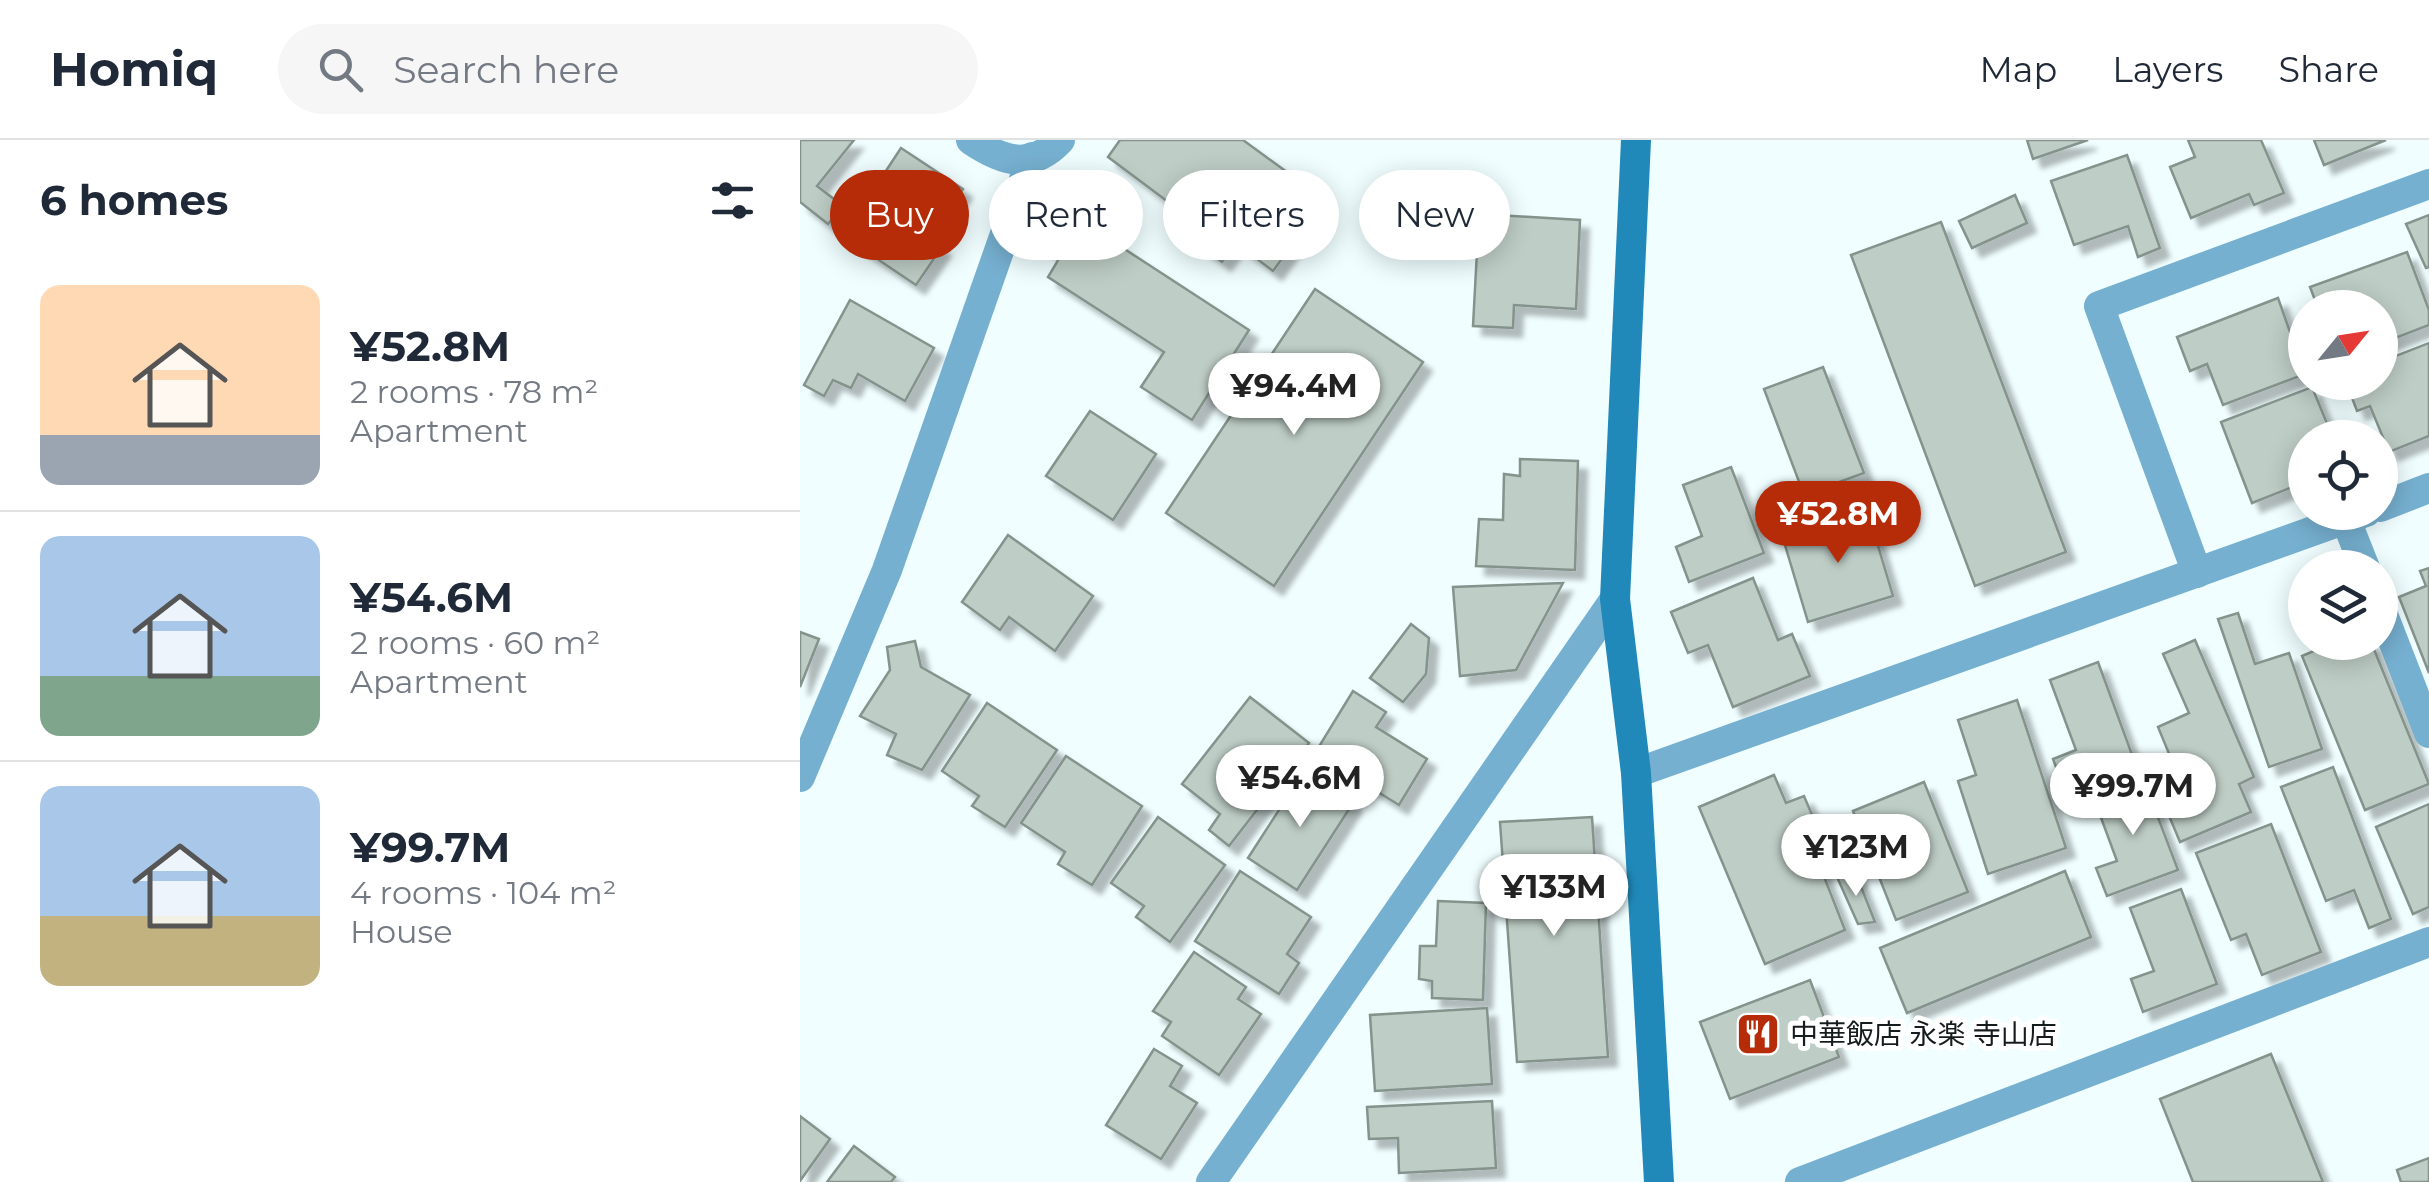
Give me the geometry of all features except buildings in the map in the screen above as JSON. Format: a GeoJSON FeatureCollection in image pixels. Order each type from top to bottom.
{"type":"FeatureCollection","features":[{"type":"Feature","properties":{"kind":"street"},"geometry":{"type":"LineString","coordinates":[[971,140],[1015,161],[1050,151],[1060,140]]}},
{"type":"Feature","properties":{"kind":"street"},"geometry":{"type":"LineString","coordinates":[[1636,140],[1615,599],[1636,772],[1659,1182]]}},
{"type":"Feature","properties":{"kind":"street"},"geometry":{"type":"LineString","coordinates":[[800,777],[887,570],[1032,157]]}},
{"type":"Feature","properties":{"kind":"street"},"geometry":{"type":"LineString","coordinates":[[2197,573],[2098,306],[2429,184]]}},
{"type":"Feature","properties":{"kind":"street"},"geometry":{"type":"LineString","coordinates":[[2398,500],[2429,488]]}},
{"type":"Feature","properties":{"kind":"street"},"geometry":{"type":"LineString","coordinates":[[1636,772],[2317,530]]}},
{"type":"Feature","properties":{"kind":"street"},"geometry":{"type":"LineString","coordinates":[[1211,1182],[1615,599]]}},
{"type":"Feature","properties":{"kind":"street"},"geometry":{"type":"LineString","coordinates":[[2398,653],[2429,732]]}},
{"type":"Feature","properties":{"kind":"street"},"geometry":{"type":"LineString","coordinates":[[1800,1182],[2429,942]]}},
{"type":"Feature","properties":{"kind":"place","name":"中華飯店 永楽 寺山店"},"geometry":{"type":"Point","coordinates":[1758,1034]}}]}
